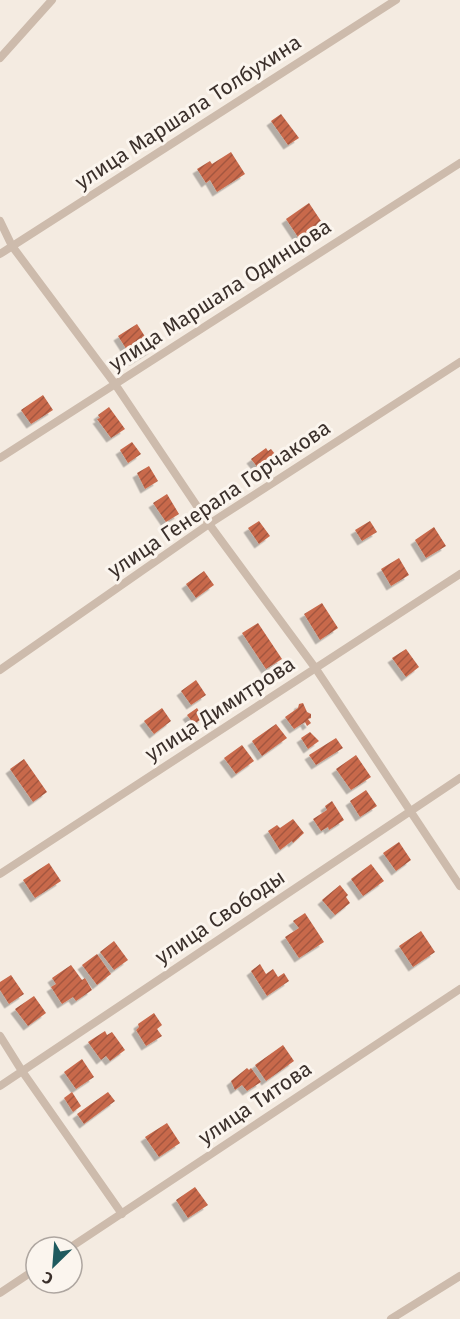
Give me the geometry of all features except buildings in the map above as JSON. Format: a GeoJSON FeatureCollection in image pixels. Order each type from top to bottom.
{"type":"FeatureCollection","features":[{"type":"Feature","properties":{"kind":"street"},"geometry":{"type":"LineString","coordinates":[[0,58],[52,0]]}},
{"type":"Feature","properties":{"kind":"street","name":"улица Маршала Толбухина"},"geometry":{"type":"LineString","coordinates":[[0,254],[396,0]]}},
{"type":"Feature","properties":{"kind":"street","name":"улица Маршала Одинцова"},"geometry":{"type":"LineString","coordinates":[[0,458],[460,163]]}},
{"type":"Feature","properties":{"kind":"street"},"geometry":{"type":"LineString","coordinates":[[0,221],[12,246],[115,384],[209,524],[316,669],[460,886]]}},
{"type":"Feature","properties":{"kind":"street","name":"улица Генерала Горчакова"},"geometry":{"type":"LineString","coordinates":[[0,670],[209,524],[460,362]]}},
{"type":"Feature","properties":{"kind":"street","name":"улица Димитрова"},"geometry":{"type":"LineString","coordinates":[[0,874],[460,574]]}},
{"type":"Feature","properties":{"kind":"street","name":"улица Свободы"},"geometry":{"type":"LineString","coordinates":[[0,1086],[460,778]]}},
{"type":"Feature","properties":{"kind":"street","name":"улица Титова"},"geometry":{"type":"LineString","coordinates":[[84,1238],[460,989]]}},
{"type":"Feature","properties":{"kind":"street"},"geometry":{"type":"LineString","coordinates":[[0,1036],[122,1214]]}},
{"type":"Feature","properties":{"kind":"street"},"geometry":{"type":"LineString","coordinates":[[391,1319],[460,1276]]}},
{"type":"Feature","properties":{"kind":"street"},"geometry":{"type":"LineString","coordinates":[[0,1293],[24,1277]]}}]}
